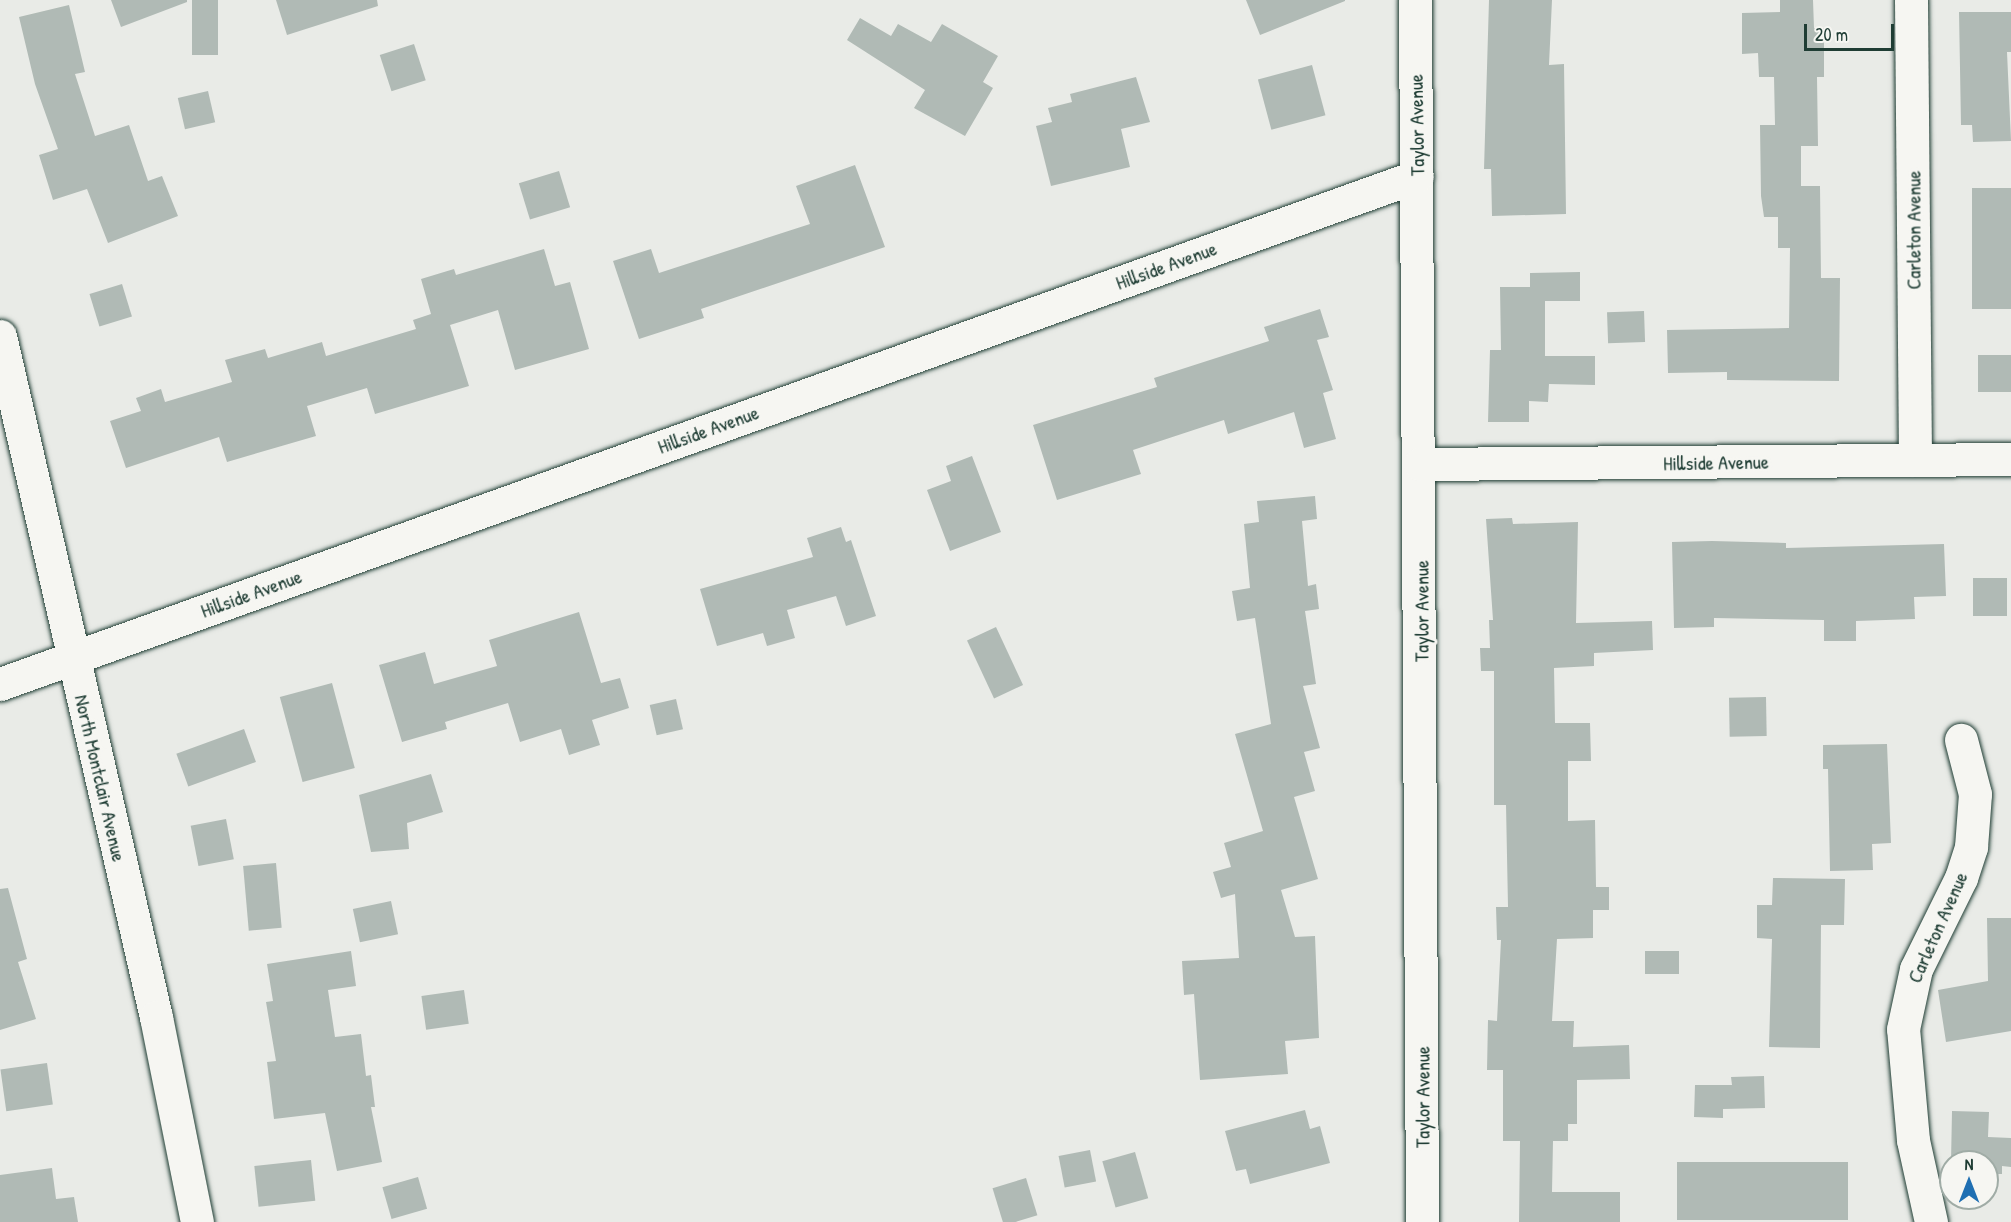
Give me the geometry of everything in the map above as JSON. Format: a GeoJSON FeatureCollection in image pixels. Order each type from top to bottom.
{"type":"FeatureCollection","features":[{"type":"Feature","properties":{"kind":"street","name":"Taylor Avenue"},"geometry":{"type":"LineString","coordinates":[[1415,0],[1420,464],[1422,1222]]}},
{"type":"Feature","properties":{"kind":"street","name":"Carleton Avenue"},"geometry":{"type":"LineString","coordinates":[[1911,0],[1915,460]]}},
{"type":"Feature","properties":{"kind":"street","name":"Hillside Avenue"},"geometry":{"type":"LineString","coordinates":[[0,684],[1417,176]]}},
{"type":"Feature","properties":{"kind":"street","name":"North Montclair Avenue"},"geometry":{"type":"LineString","coordinates":[[0,336],[156,1017],[197,1222]]}},
{"type":"Feature","properties":{"kind":"street","name":"Hillside Avenue"},"geometry":{"type":"LineString","coordinates":[[1420,464],[2011,459]]}},
{"type":"Feature","properties":{"kind":"street","name":"Carleton Avenue"},"geometry":{"type":"LineString","coordinates":[[1931,1222],[1913,1140],[1903,1029],[1916,969],[1961,878],[1971,847],[1975,794],[1961,740]]}},
{"type":"Feature","properties":{"kind":"building"},"geometry":{"type":"Polygon","coordinates":[[[111,0],[187,0],[187,2],[121,27],[111,0]]]}},
{"type":"Feature","properties":{"kind":"building"},"geometry":{"type":"Polygon","coordinates":[[[192,0],[218,0],[218,55],[192,55],[192,0]]]}},
{"type":"Feature","properties":{"kind":"building"},"geometry":{"type":"Polygon","coordinates":[[[276,0],[377,0],[378,6],[287,35],[276,0]]]}},
{"type":"Feature","properties":{"kind":"building"},"geometry":{"type":"Polygon","coordinates":[[[1246,0],[1345,0],[1345,1],[1260,35],[1246,0]]]}},
{"type":"Feature","properties":{"kind":"building"},"geometry":{"type":"Polygon","coordinates":[[[1489,0],[1552,0],[1549,65],[1564,64],[1566,214],[1492,216],[1491,169],[1484,169],[1489,0]]]}},
{"type":"Feature","properties":{"kind":"building"},"geometry":{"type":"Polygon","coordinates":[[[1780,0],[1813,0],[1814,28],[1824,28],[1824,77],[1817,77],[1818,146],[1801,146],[1801,186],[1820,186],[1821,278],[1840,278],[1839,381],[1727,380],[1727,372],[1668,373],[1667,330],[1789,328],[1790,248],[1778,248],[1778,217],[1764,217],[1761,196],[1760,125],[1775,125],[1774,77],[1759,77],[1758,53],[1742,54],[1742,13],[1780,12],[1780,0]]]}},
{"type":"Feature","properties":{"kind":"building"},"geometry":{"type":"Polygon","coordinates":[[[69,5],[85,72],[75,74],[95,136],[129,125],[148,181],[162,176],[178,216],[108,243],[87,189],[53,200],[39,155],[58,149],[35,84],[19,17],[69,5]]]}},
{"type":"Feature","properties":{"kind":"building"},"geometry":{"type":"Polygon","coordinates":[[[1959,12],[2011,12],[2011,52],[2007,52],[2011,141],[1973,142],[1972,125],[1961,125],[1959,12]]]}},
{"type":"Feature","properties":{"kind":"building"},"geometry":{"type":"Polygon","coordinates":[[[860,18],[891,36],[898,24],[931,42],[942,24],[998,56],[983,82],[993,88],[965,136],[914,108],[925,90],[847,40],[860,18]]]}},
{"type":"Feature","properties":{"kind":"building"},"geometry":{"type":"Polygon","coordinates":[[[414,44],[426,80],[392,91],[380,55],[414,44]]]}},
{"type":"Feature","properties":{"kind":"building"},"geometry":{"type":"Polygon","coordinates":[[[1312,65],[1325,115],[1271,130],[1258,79],[1312,65]]]}},
{"type":"Feature","properties":{"kind":"building"},"geometry":{"type":"Polygon","coordinates":[[[1136,77],[1150,122],[1121,129],[1130,167],[1051,186],[1036,126],[1052,122],[1048,108],[1072,102],[1070,94],[1136,77]]]}},
{"type":"Feature","properties":{"kind":"building"},"geometry":{"type":"Polygon","coordinates":[[[208,91],[215,122],[185,129],[178,98],[208,91]]]}},
{"type":"Feature","properties":{"kind":"building"},"geometry":{"type":"Polygon","coordinates":[[[855,165],[885,247],[701,309],[704,318],[639,339],[613,261],[651,249],[659,273],[810,224],[796,186],[855,165]]]}},
{"type":"Feature","properties":{"kind":"building"},"geometry":{"type":"Polygon","coordinates":[[[559,171],[570,207],[530,220],[519,183],[559,171]]]}},
{"type":"Feature","properties":{"kind":"building"},"geometry":{"type":"Polygon","coordinates":[[[1972,188],[2011,188],[2011,309],[1972,309],[1972,188]]]}},
{"type":"Feature","properties":{"kind":"building"},"geometry":{"type":"Polygon","coordinates":[[[544,249],[555,286],[570,282],[589,349],[515,370],[498,310],[450,325],[469,386],[375,414],[367,388],[307,406],[316,436],[227,462],[219,437],[126,468],[110,421],[141,411],[136,398],[161,389],[165,402],[232,382],[225,360],[265,349],[268,358],[322,342],[326,356],[416,329],[413,320],[431,314],[421,279],[454,269],[456,275],[544,249]]]}},
{"type":"Feature","properties":{"kind":"building"},"geometry":{"type":"Polygon","coordinates":[[[1580,272],[1580,301],[1545,301],[1545,356],[1595,356],[1595,385],[1549,384],[1548,402],[1529,401],[1529,422],[1488,422],[1490,350],[1501,350],[1500,287],[1530,287],[1530,273],[1580,272]]]}},
{"type":"Feature","properties":{"kind":"building"},"geometry":{"type":"Polygon","coordinates":[[[122,284],[132,317],[99,326],[89,294],[122,284]]]}},
{"type":"Feature","properties":{"kind":"building"},"geometry":{"type":"Polygon","coordinates":[[[1320,309],[1329,337],[1317,340],[1333,390],[1323,393],[1336,439],[1304,448],[1294,412],[1228,434],[1224,420],[1133,450],[1141,474],[1057,500],[1033,425],[1157,387],[1154,378],[1269,341],[1264,327],[1320,309]]]}},
{"type":"Feature","properties":{"kind":"building"},"geometry":{"type":"Polygon","coordinates":[[[1644,311],[1645,342],[1608,343],[1607,312],[1644,311]]]}},
{"type":"Feature","properties":{"kind":"building"},"geometry":{"type":"Polygon","coordinates":[[[1978,355],[2011,355],[2011,392],[1978,392],[1978,355]]]}},
{"type":"Feature","properties":{"kind":"building"},"geometry":{"type":"Polygon","coordinates":[[[972,456],[1001,532],[950,551],[927,490],[951,481],[946,466],[972,456]]]}},
{"type":"Feature","properties":{"kind":"building"},"geometry":{"type":"Polygon","coordinates":[[[1315,496],[1317,519],[1302,521],[1308,586],[1316,584],[1319,609],[1305,611],[1316,684],[1303,686],[1320,748],[1304,752],[1315,791],[1294,797],[1318,879],[1281,890],[1295,937],[1315,936],[1319,1038],[1285,1041],[1288,1074],[1200,1080],[1194,994],[1184,995],[1182,961],[1239,958],[1235,894],[1221,898],[1213,872],[1231,867],[1224,843],[1263,831],[1235,734],[1271,724],[1255,618],[1237,621],[1232,591],[1250,588],[1244,524],[1259,522],[1257,501],[1315,496]]]}},
{"type":"Feature","properties":{"kind":"building"},"geometry":{"type":"Polygon","coordinates":[[[1512,518],[1513,524],[1578,522],[1576,623],[1652,621],[1653,650],[1594,653],[1594,666],[1554,668],[1555,723],[1590,723],[1591,761],[1568,761],[1568,821],[1595,820],[1596,887],[1609,887],[1609,910],[1593,910],[1593,938],[1557,939],[1552,1021],[1574,1021],[1573,1047],[1629,1045],[1630,1079],[1577,1080],[1577,1124],[1568,1124],[1568,1141],[1553,1141],[1552,1192],[1620,1192],[1620,1222],[1519,1222],[1520,1141],[1503,1141],[1503,1070],[1487,1070],[1488,1020],[1497,1021],[1501,940],[1497,940],[1496,907],[1508,907],[1506,805],[1494,805],[1494,671],[1481,671],[1480,648],[1490,648],[1489,620],[1493,620],[1486,519],[1512,518]]]}},
{"type":"Feature","properties":{"kind":"building"},"geometry":{"type":"Polygon","coordinates":[[[841,527],[846,542],[851,540],[876,616],[846,626],[836,596],[787,610],[795,638],[767,646],[763,633],[717,646],[700,589],[813,557],[807,538],[841,527]]]}},
{"type":"Feature","properties":{"kind":"building"},"geometry":{"type":"Polygon","coordinates":[[[1672,542],[1786,543],[1786,548],[1944,544],[1946,596],[1914,597],[1915,619],[1856,621],[1856,641],[1824,641],[1824,620],[1714,618],[1714,627],[1674,628],[1672,542]]]}},
{"type":"Feature","properties":{"kind":"building"},"geometry":{"type":"Polygon","coordinates":[[[1973,578],[2007,578],[2007,616],[1973,616],[1973,578]]]}},
{"type":"Feature","properties":{"kind":"building"},"geometry":{"type":"Polygon","coordinates":[[[579,612],[601,683],[620,678],[629,708],[592,720],[600,745],[569,755],[561,729],[520,742],[508,703],[445,722],[447,729],[402,742],[379,665],[425,652],[434,684],[497,666],[489,640],[579,612]]]}},
{"type":"Feature","properties":{"kind":"building"},"geometry":{"type":"Polygon","coordinates":[[[996,627],[1023,685],[994,699],[967,641],[996,627]]]}},
{"type":"Feature","properties":{"kind":"building"},"geometry":{"type":"Polygon","coordinates":[[[332,683],[355,768],[303,782],[280,697],[332,683]]]}},
{"type":"Feature","properties":{"kind":"building"},"geometry":{"type":"Polygon","coordinates":[[[1766,697],[1767,736],[1730,737],[1729,698],[1766,697]]]}},
{"type":"Feature","properties":{"kind":"building"},"geometry":{"type":"Polygon","coordinates":[[[676,699],[683,729],[657,735],[650,705],[676,699]]]}},
{"type":"Feature","properties":{"kind":"building"},"geometry":{"type":"Polygon","coordinates":[[[244,729],[256,762],[188,787],[176,754],[244,729]]]}},
{"type":"Feature","properties":{"kind":"building"},"geometry":{"type":"Polygon","coordinates":[[[1887,744],[1891,843],[1872,844],[1873,870],[1830,871],[1828,769],[1823,769],[1823,745],[1887,744]]]}},
{"type":"Feature","properties":{"kind":"building"},"geometry":{"type":"Polygon","coordinates":[[[431,774],[443,812],[407,823],[409,849],[371,852],[359,795],[431,774]]]}},
{"type":"Feature","properties":{"kind":"building"},"geometry":{"type":"Polygon","coordinates":[[[226,819],[234,859],[198,866],[191,826],[226,819]]]}},
{"type":"Feature","properties":{"kind":"building"},"geometry":{"type":"Polygon","coordinates":[[[276,863],[282,928],[249,931],[243,866],[276,863]]]}},
{"type":"Feature","properties":{"kind":"building"},"geometry":{"type":"Polygon","coordinates":[[[1773,878],[1845,879],[1844,925],[1821,925],[1820,1048],[1769,1047],[1772,939],[1757,938],[1757,905],[1772,905],[1773,878]]]}},
{"type":"Feature","properties":{"kind":"building"},"geometry":{"type":"Polygon","coordinates":[[[8,888],[27,959],[18,962],[36,1019],[0,1030],[0,889],[8,888]]]}},
{"type":"Feature","properties":{"kind":"building"},"geometry":{"type":"Polygon","coordinates":[[[391,901],[398,934],[360,942],[353,909],[391,901]]]}},
{"type":"Feature","properties":{"kind":"building"},"geometry":{"type":"Polygon","coordinates":[[[1987,918],[2011,918],[2011,1031],[1946,1042],[1938,990],[1988,981],[1987,918]]]}},
{"type":"Feature","properties":{"kind":"building"},"geometry":{"type":"Polygon","coordinates":[[[351,951],[356,986],[328,990],[335,1037],[361,1034],[366,1076],[371,1075],[375,1107],[371,1107],[382,1162],[337,1171],[325,1113],[274,1119],[267,1062],[276,1061],[266,1002],[273,1001],[267,964],[351,951]]]}},
{"type":"Feature","properties":{"kind":"building"},"geometry":{"type":"Polygon","coordinates":[[[1645,951],[1679,951],[1679,974],[1645,974],[1645,951]]]}},
{"type":"Feature","properties":{"kind":"building"},"geometry":{"type":"Polygon","coordinates":[[[464,990],[469,1024],[426,1030],[421,996],[464,990]]]}},
{"type":"Feature","properties":{"kind":"building"},"geometry":{"type":"Polygon","coordinates":[[[47,1063],[53,1105],[6,1111],[0,1070],[47,1063]]]}},
{"type":"Feature","properties":{"kind":"building"},"geometry":{"type":"Polygon","coordinates":[[[1764,1076],[1765,1108],[1723,1109],[1723,1118],[1694,1117],[1695,1085],[1732,1085],[1731,1077],[1764,1076]]]}},
{"type":"Feature","properties":{"kind":"building"},"geometry":{"type":"Polygon","coordinates":[[[1305,1110],[1310,1129],[1320,1126],[1330,1163],[1250,1184],[1246,1169],[1236,1171],[1225,1131],[1305,1110]]]}},
{"type":"Feature","properties":{"kind":"building"},"geometry":{"type":"Polygon","coordinates":[[[1952,1111],[1989,1112],[1988,1137],[2011,1138],[2011,1167],[2002,1166],[2002,1174],[1999,1174],[1999,1150],[1951,1150],[1952,1111]]]}},
{"type":"Feature","properties":{"kind":"building"},"geometry":{"type":"Polygon","coordinates":[[[1090,1150],[1096,1181],[1065,1188],[1059,1156],[1090,1150]]]}},
{"type":"Feature","properties":{"kind":"building"},"geometry":{"type":"Polygon","coordinates":[[[1135,1152],[1148,1198],[1116,1208],[1102,1161],[1135,1152]]]}},
{"type":"Feature","properties":{"kind":"building"},"geometry":{"type":"Polygon","coordinates":[[[311,1160],[315,1201],[259,1207],[254,1166],[311,1160]]]}},
{"type":"Feature","properties":{"kind":"building"},"geometry":{"type":"Polygon","coordinates":[[[1677,1162],[1848,1162],[1848,1220],[1677,1220],[1677,1162]]]}},
{"type":"Feature","properties":{"kind":"building"},"geometry":{"type":"Polygon","coordinates":[[[52,1168],[56,1199],[74,1197],[78,1222],[0,1222],[0,1175],[52,1168]]]}},
{"type":"Feature","properties":{"kind":"building"},"geometry":{"type":"Polygon","coordinates":[[[418,1177],[427,1209],[392,1219],[382,1187],[418,1177]]]}},
{"type":"Feature","properties":{"kind":"building"},"geometry":{"type":"Polygon","coordinates":[[[1026,1178],[1037,1215],[1015,1222],[1003,1222],[993,1188],[1026,1178]]]}}]}
